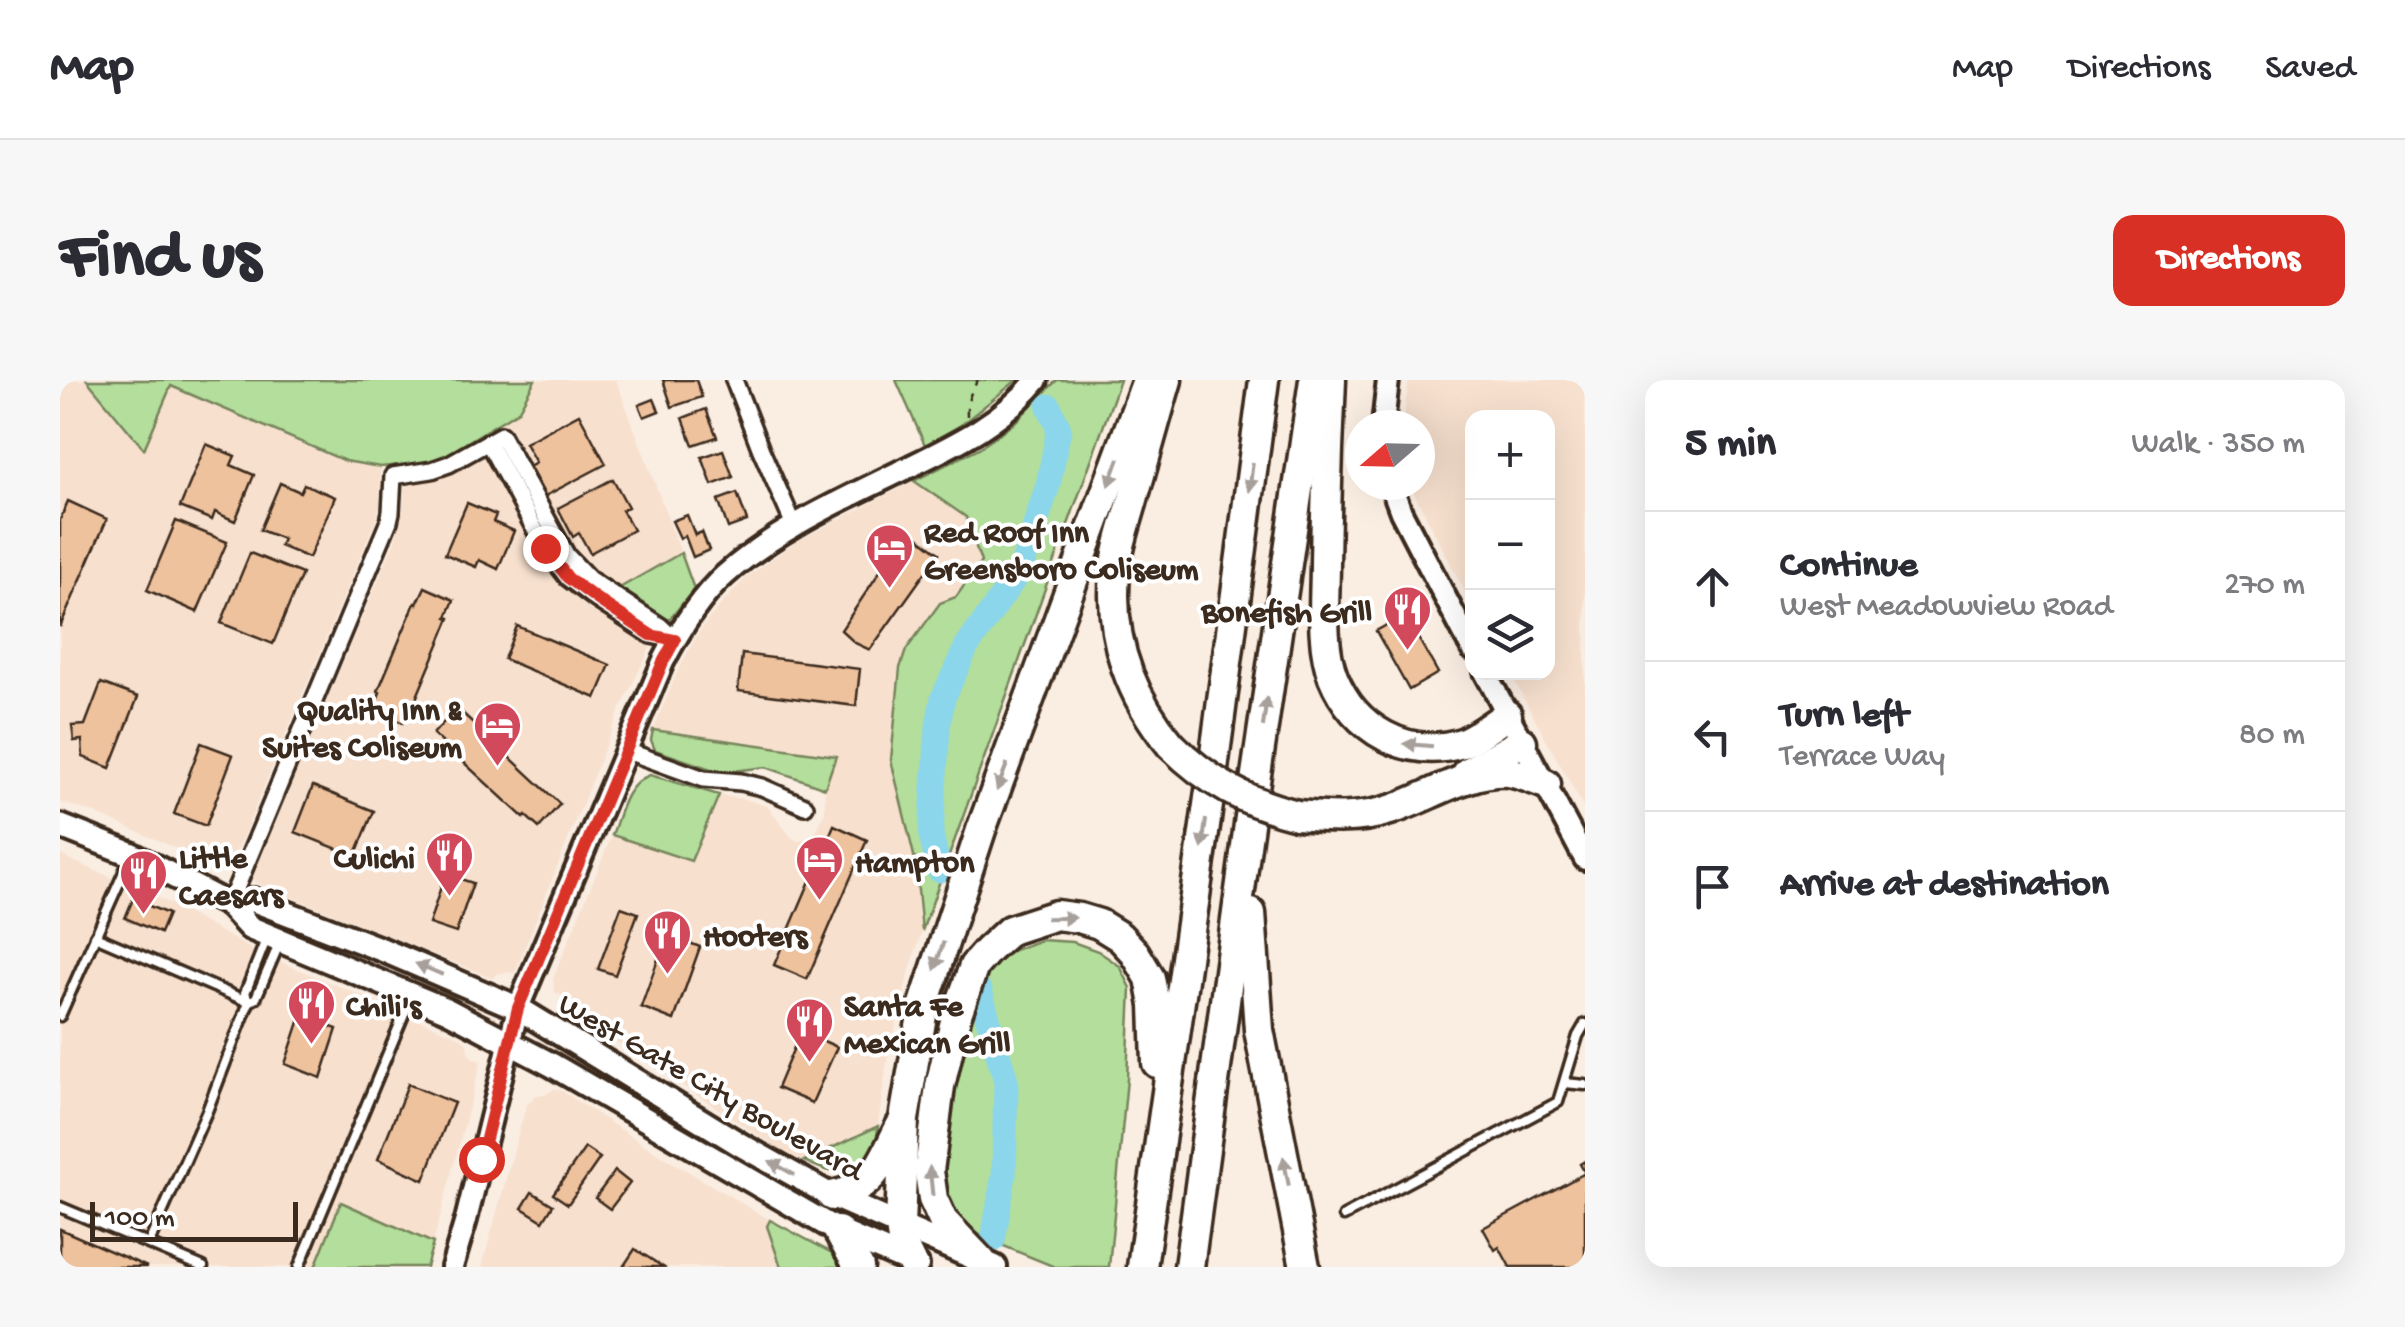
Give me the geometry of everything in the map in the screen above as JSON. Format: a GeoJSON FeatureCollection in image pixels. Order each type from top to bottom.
{"type":"FeatureCollection","features":[{"type":"Feature","properties":{"kind":"highway"},"geometry":{"type":"LineString","coordinates":[[916,1265],[903,1246],[900,1227],[904,1119],[924,1004],[981,830],[1148,380]]}},
{"type":"Feature","properties":{"kind":"highway"},"geometry":{"type":"LineString","coordinates":[[1167,380],[1122,541],[1115,572],[1114,612],[1126,672],[1153,724],[1172,746],[1204,776],[1234,793],[1297,815],[1359,817],[1390,810],[1495,772],[1519,774],[1546,784]]}},
{"type":"Feature","properties":{"kind":"highway"},"geometry":{"type":"LineString","coordinates":[[1144,1249],[1264,380]]}},
{"type":"Feature","properties":{"kind":"highway"},"geometry":{"type":"LineString","coordinates":[[1189,1267],[1314,380]]}},
{"type":"Feature","properties":{"kind":"highway"},"geometry":{"type":"LineString","coordinates":[[1331,380],[1325,596],[1332,675],[1347,703],[1365,724],[1403,744],[1423,748],[1463,742],[1508,716]]}},
{"type":"Feature","properties":{"kind":"highway"},"geometry":{"type":"LineString","coordinates":[[1442,789],[1522,742]]}},
{"type":"Feature","properties":{"kind":"highway"},"geometry":{"type":"LineString","coordinates":[[1252,802],[1250,931],[1259,1030],[1305,1267]]}},
{"type":"Feature","properties":{"kind":"highway"},"geometry":{"type":"LineString","coordinates":[[988,1264],[944,1220],[933,1199],[929,1171],[940,1086],[956,1016],[974,966],[1010,930],[1056,915],[1099,924],[1120,937],[1150,978],[1157,1030],[1156,1130],[1144,1249]]}},
{"type":"Feature","properties":{"kind":"highway"},"geometry":{"type":"LineString","coordinates":[[832,1196],[870,1179],[904,1119]]}},
{"type":"Feature","properties":{"kind":"highway"},"geometry":{"type":"LineString","coordinates":[[838,1231],[860,1267]]}},
{"type":"Feature","properties":{"kind":"main road","name":"West Gate City Boulevard"},"geometry":{"type":"LineString","coordinates":[[60,826],[131,854],[229,904],[250,928],[447,1010],[552,1065],[838,1231],[916,1265]]}},
{"type":"Feature","properties":{"kind":"main road","name":"West Gate City Boulevard"},"geometry":{"type":"LineString","coordinates":[[229,904],[253,900],[518,1008],[832,1196],[988,1264]]}},
{"type":"Feature","properties":{"kind":"street"},"geometry":{"type":"LineString","coordinates":[[734,380],[794,525]]}},
{"type":"Feature","properties":{"kind":"street"},"geometry":{"type":"LineString","coordinates":[[452,1267],[518,1008],[675,640],[724,576],[794,525],[973,436],[1024,396],[1037,380]]}},
{"type":"Feature","properties":{"kind":"street"},"geometry":{"type":"LineString","coordinates":[[1385,410],[1388,380]]}},
{"type":"Feature","properties":{"kind":"street"},"geometry":{"type":"LineString","coordinates":[[229,904],[388,521],[393,476],[449,464],[494,438],[567,556],[589,579],[675,640]]}},
{"type":"Feature","properties":{"kind":"street"},"geometry":{"type":"LineString","coordinates":[[1397,500],[1465,635]]}},
{"type":"Feature","properties":{"kind":"street"},"geometry":{"type":"LineString","coordinates":[[1489,680],[1585,858]]}},
{"type":"Feature","properties":{"kind":"street"},"geometry":{"type":"LineString","coordinates":[[627,751],[704,779],[762,787],[805,806]]}},
{"type":"Feature","properties":{"kind":"lane"},"geometry":{"type":"LineString","coordinates":[[60,1016],[131,854]]}},
{"type":"Feature","properties":{"kind":"lane"},"geometry":{"type":"LineString","coordinates":[[96,936],[249,1002]]}},
{"type":"Feature","properties":{"kind":"lane"},"geometry":{"type":"LineString","coordinates":[[249,1002],[245,993],[274,938]]}},
{"type":"Feature","properties":{"kind":"lane"},"geometry":{"type":"LineString","coordinates":[[149,1243],[249,1002],[256,998],[274,938]]}},
{"type":"Feature","properties":{"kind":"lane"},"geometry":{"type":"LineString","coordinates":[[298,1267],[412,995]]}},
{"type":"Feature","properties":{"kind":"lane"},"geometry":{"type":"LineString","coordinates":[[1344,1216],[1558,1102],[1585,1024]]}},
{"type":"Feature","properties":{"kind":"lane"},"geometry":{"type":"LineString","coordinates":[[1564,1082],[1585,1084]]}},
{"type":"Feature","properties":{"kind":"lane"},"geometry":{"type":"LineString","coordinates":[[60,1207],[203,1267]]}},
{"type":"Feature","properties":{"kind":"path"},"geometry":{"type":"LineString","coordinates":[[973,436],[966,407],[978,380]]}},
{"type":"Feature","properties":{"kind":"shaded area"},"geometry":{"type":"Polygon","coordinates":[[[60,380],[87,380],[143,448],[170,386],[345,461],[380,467],[377,517],[226,870],[95,813],[60,802],[60,380]]]}},
{"type":"Feature","properties":{"kind":"shaded area"},"geometry":{"type":"Polygon","coordinates":[[[535,380],[616,380],[681,553],[616,590],[585,566],[564,541],[500,424],[518,411],[535,380]]]}},
{"type":"Feature","properties":{"kind":"shaded area"},"geometry":{"type":"Polygon","coordinates":[[[1409,380],[1585,380],[1585,810],[1514,680],[1555,680],[1555,410],[1465,410],[1465,591],[1418,500],[1435,500],[1435,410],[1405,410],[1409,380]]]}},
{"type":"Feature","properties":{"kind":"shaded area"},"geometry":{"type":"Polygon","coordinates":[[[489,458],[553,571],[600,611],[652,644],[619,712],[515,972],[499,973],[493,978],[254,882],[252,875],[395,541],[404,489],[489,458]]]}},
{"type":"Feature","properties":{"kind":"shaded area"},"geometry":{"type":"Polygon","coordinates":[[[914,481],[966,517],[981,562],[956,597],[940,603],[906,650],[900,668],[891,760],[915,860],[922,931],[887,1061],[878,1126],[804,1161],[782,1151],[567,1009],[562,996],[555,992],[553,979],[612,835],[691,861],[719,795],[767,806],[791,837],[797,841],[813,839],[825,812],[825,788],[835,756],[653,730],[696,637],[747,577],[797,541],[914,481]]]}},
{"type":"Feature","properties":{"kind":"shaded area"},"geometry":{"type":"Polygon","coordinates":[[[60,855],[173,905],[254,951],[467,1043],[472,1058],[481,1061],[433,1243],[341,1202],[315,1267],[60,1267],[60,855]]]}},
{"type":"Feature","properties":{"kind":"shaded area"},"geometry":{"type":"Polygon","coordinates":[[[554,1089],[770,1220],[767,1226],[781,1267],[482,1267],[526,1106],[536,1095],[554,1089]]]}},
{"type":"Feature","properties":{"kind":"green space"},"geometry":{"type":"Polygon","coordinates":[[[87,380],[535,380],[518,411],[441,458],[380,467],[345,461],[171,386],[144,449],[87,380]]]}},
{"type":"Feature","properties":{"kind":"green space"},"geometry":{"type":"Polygon","coordinates":[[[896,380],[1017,380],[961,425],[925,445],[896,380]]]}},
{"type":"Feature","properties":{"kind":"green space"},"geometry":{"type":"Polygon","coordinates":[[[1057,380],[1120,380],[922,931],[915,860],[891,760],[900,668],[906,650],[940,603],[956,597],[981,562],[966,517],[914,481],[981,447],[1014,423],[1057,380]]]}},
{"type":"Feature","properties":{"kind":"green space"},"geometry":{"type":"Polygon","coordinates":[[[681,553],[694,589],[670,619],[616,590],[681,553]]]}},
{"type":"Feature","properties":{"kind":"green space"},"geometry":{"type":"Polygon","coordinates":[[[653,730],[836,756],[825,788],[766,767],[725,772],[711,769],[655,750],[653,730]]]}},
{"type":"Feature","properties":{"kind":"green space"},"geometry":{"type":"Polygon","coordinates":[[[650,775],[719,795],[691,861],[612,835],[629,792],[650,775]]]}},
{"type":"Feature","properties":{"kind":"green space"},"geometry":{"type":"Polygon","coordinates":[[[1041,940],[1073,942],[1098,951],[1120,966],[1131,988],[1127,1079],[1109,1267],[1055,1267],[984,1238],[956,1214],[941,1177],[960,1040],[983,968],[1011,951],[1041,940]]]}},
{"type":"Feature","properties":{"kind":"green space"},"geometry":{"type":"Polygon","coordinates":[[[878,1126],[874,1148],[862,1167],[857,1164],[843,1171],[830,1171],[804,1161],[878,1126]]]}},
{"type":"Feature","properties":{"kind":"green space"},"geometry":{"type":"Polygon","coordinates":[[[341,1202],[433,1243],[426,1267],[315,1267],[341,1202]]]}},
{"type":"Feature","properties":{"kind":"green space"},"geometry":{"type":"Polygon","coordinates":[[[770,1220],[832,1253],[847,1267],[781,1267],[767,1226],[770,1220]]]}},
{"type":"Feature","properties":{"kind":"building"},"geometry":{"type":"Polygon","coordinates":[[[663,380],[696,380],[702,397],[672,407],[663,380]]]}},
{"type":"Feature","properties":{"kind":"building"},"geometry":{"type":"Polygon","coordinates":[[[654,399],[659,411],[644,417],[639,405],[654,399]]]}},
{"type":"Feature","properties":{"kind":"building"},"geometry":{"type":"Polygon","coordinates":[[[706,409],[717,437],[693,445],[683,418],[706,409]]]}},
{"type":"Feature","properties":{"kind":"building"},"geometry":{"type":"Polygon","coordinates":[[[579,414],[606,464],[545,496],[529,467],[536,463],[525,443],[579,414]]]}},
{"type":"Feature","properties":{"kind":"building"},"geometry":{"type":"Polygon","coordinates":[[[206,444],[235,456],[231,465],[254,475],[235,521],[215,512],[212,520],[180,507],[206,444]]]}},
{"type":"Feature","properties":{"kind":"building"},"geometry":{"type":"Polygon","coordinates":[[[723,450],[733,477],[712,485],[702,457],[723,450]]]}},
{"type":"Feature","properties":{"kind":"building"},"geometry":{"type":"Polygon","coordinates":[[[613,479],[628,507],[622,510],[633,530],[590,553],[579,533],[573,537],[558,508],[613,479]]]}},
{"type":"Feature","properties":{"kind":"building"},"geometry":{"type":"Polygon","coordinates":[[[280,483],[300,492],[304,484],[335,497],[309,558],[280,546],[283,539],[260,530],[280,483]]]}},
{"type":"Feature","properties":{"kind":"building"},"geometry":{"type":"Polygon","coordinates":[[[737,493],[747,521],[728,528],[718,500],[737,493]]]}},
{"type":"Feature","properties":{"kind":"building"},"geometry":{"type":"Polygon","coordinates":[[[68,501],[107,519],[60,627],[60,520],[68,501]]]}},
{"type":"Feature","properties":{"kind":"building"},"geometry":{"type":"Polygon","coordinates":[[[467,503],[496,515],[493,522],[514,531],[498,569],[479,560],[476,567],[445,554],[467,503]]]}},
{"type":"Feature","properties":{"kind":"building"},"geometry":{"type":"Polygon","coordinates":[[[687,515],[695,535],[702,532],[709,550],[693,557],[685,536],[680,538],[672,521],[687,515]]]}},
{"type":"Feature","properties":{"kind":"building"},"geometry":{"type":"Polygon","coordinates":[[[176,521],[227,542],[197,612],[147,590],[176,521]]]}},
{"type":"Feature","properties":{"kind":"building","name":"Red Roof Inn Greensboro Coliseum"},"geometry":{"type":"Polygon","coordinates":[[[908,529],[939,553],[870,650],[841,630],[908,529]]]}},
{"type":"Feature","properties":{"kind":"building"},"geometry":{"type":"Polygon","coordinates":[[[250,553],[302,574],[273,644],[221,623],[250,553]]]}},
{"type":"Feature","properties":{"kind":"building"},"geometry":{"type":"Polygon","coordinates":[[[425,587],[454,600],[447,617],[450,618],[403,723],[373,711],[378,691],[425,587]]]}},
{"type":"Feature","properties":{"kind":"building","name":"Bonefish Grill"},"geometry":{"type":"Polygon","coordinates":[[[1405,615],[1438,673],[1409,690],[1376,631],[1405,615]]]}},
{"type":"Feature","properties":{"kind":"building"},"geometry":{"type":"Polygon","coordinates":[[[517,626],[610,665],[596,698],[504,659],[517,626]]]}},
{"type":"Feature","properties":{"kind":"building"},"geometry":{"type":"Polygon","coordinates":[[[742,654],[860,669],[856,706],[738,691],[742,654]]]}},
{"type":"Feature","properties":{"kind":"building"},"geometry":{"type":"Polygon","coordinates":[[[101,683],[138,697],[110,768],[83,757],[82,740],[74,741],[72,726],[85,725],[101,683]]]}},
{"type":"Feature","properties":{"kind":"building","name":"Quality Inn & Suites Coliseum"},"geometry":{"type":"Polygon","coordinates":[[[457,708],[560,804],[539,828],[433,734],[457,708]]]}},
{"type":"Feature","properties":{"kind":"building"},"geometry":{"type":"Polygon","coordinates":[[[201,743],[233,755],[206,826],[174,814],[201,743]]]}},
{"type":"Feature","properties":{"kind":"building"},"geometry":{"type":"Polygon","coordinates":[[[313,786],[374,811],[355,856],[295,832],[313,786]]]}},
{"type":"Feature","properties":{"kind":"building","name":"Hampton"},"geometry":{"type":"Polygon","coordinates":[[[834,825],[867,840],[807,979],[774,965],[834,825]]]}},
{"type":"Feature","properties":{"kind":"building"},"geometry":{"type":"Polygon","coordinates":[[[445,874],[473,883],[456,933],[429,924],[445,874]]]}},
{"type":"Feature","properties":{"kind":"building"},"geometry":{"type":"Polygon","coordinates":[[[133,899],[168,914],[160,933],[125,918],[133,899]]]}},
{"type":"Feature","properties":{"kind":"building"},"geometry":{"type":"Polygon","coordinates":[[[621,907],[638,913],[615,975],[598,969],[621,907]]]}},
{"type":"Feature","properties":{"kind":"building"},"geometry":{"type":"Polygon","coordinates":[[[667,934],[700,947],[674,1020],[641,1007],[667,934]]]}},
{"type":"Feature","properties":{"kind":"building","name":"Chili's"},"geometry":{"type":"Polygon","coordinates":[[[301,1016],[337,1029],[321,1078],[285,1064],[301,1016]]]}},
{"type":"Feature","properties":{"kind":"building"},"geometry":{"type":"Polygon","coordinates":[[[801,1031],[837,1047],[812,1103],[777,1088],[801,1031]]]}},
{"type":"Feature","properties":{"kind":"building"},"geometry":{"type":"Polygon","coordinates":[[[408,1084],[454,1103],[424,1180],[378,1159],[408,1084]]]}},
{"type":"Feature","properties":{"kind":"building"},"geometry":{"type":"Polygon","coordinates":[[[585,1148],[600,1158],[568,1204],[553,1194],[585,1148]]]}},
{"type":"Feature","properties":{"kind":"building"},"geometry":{"type":"Polygon","coordinates":[[[615,1171],[630,1183],[610,1209],[595,1198],[615,1171]]]}},
{"type":"Feature","properties":{"kind":"building"},"geometry":{"type":"Polygon","coordinates":[[[1585,1173],[1585,1267],[1510,1267],[1483,1228],[1585,1173]]]}},
{"type":"Feature","properties":{"kind":"building"},"geometry":{"type":"Polygon","coordinates":[[[532,1192],[553,1205],[543,1221],[522,1208],[532,1192]]]}},
{"type":"Feature","properties":{"kind":"building"},"geometry":{"type":"Polygon","coordinates":[[[60,1229],[147,1267],[60,1267],[60,1229]]]}},
{"type":"Feature","properties":{"kind":"building"},"geometry":{"type":"Polygon","coordinates":[[[635,1249],[663,1267],[623,1267],[635,1249]]]}},
{"type":"Feature","properties":{"kind":"waterway"},"geometry":{"type":"LineString","coordinates":[[939,870],[931,835],[943,698],[966,648],[1021,569],[1048,485],[1059,429],[1049,406]]}},
{"type":"Feature","properties":{"kind":"waterway"},"geometry":{"type":"LineString","coordinates":[[980,991],[1006,1081],[1004,1175],[993,1240]]}},
{"type":"Feature","properties":{"kind":"place","name":"Red Roof Inn Greensboro Coliseum"},"geometry":{"type":"Point","coordinates":[889,590]}},
{"type":"Feature","properties":{"kind":"place","name":"Bonefish Grill"},"geometry":{"type":"Point","coordinates":[1407,652]}},
{"type":"Feature","properties":{"kind":"place","name":"Quality Inn & Suites Coliseum"},"geometry":{"type":"Point","coordinates":[497,768]}},
{"type":"Feature","properties":{"kind":"place","name":"Culichi"},"geometry":{"type":"Point","coordinates":[450,898]}},
{"type":"Feature","properties":{"kind":"place","name":"Hampton"},"geometry":{"type":"Point","coordinates":[820,902]}},
{"type":"Feature","properties":{"kind":"place","name":"Little Caesars"},"geometry":{"type":"Point","coordinates":[144,916]}},
{"type":"Feature","properties":{"kind":"place","name":"Hooters"},"geometry":{"type":"Point","coordinates":[668,976]}},
{"type":"Feature","properties":{"kind":"place","name":"Chili's"},"geometry":{"type":"Point","coordinates":[311,1046]}},
{"type":"Feature","properties":{"kind":"place","name":"Santa Fe Mexican Grill"},"geometry":{"type":"Point","coordinates":[809,1064]}},
{"type":"Feature","properties":{"kind":"route"},"geometry":{"type":"LineString","coordinates":[[481,1159],[518,1008],[675,640],[651,635],[598,600],[568,578],[545,548]]}}]}
